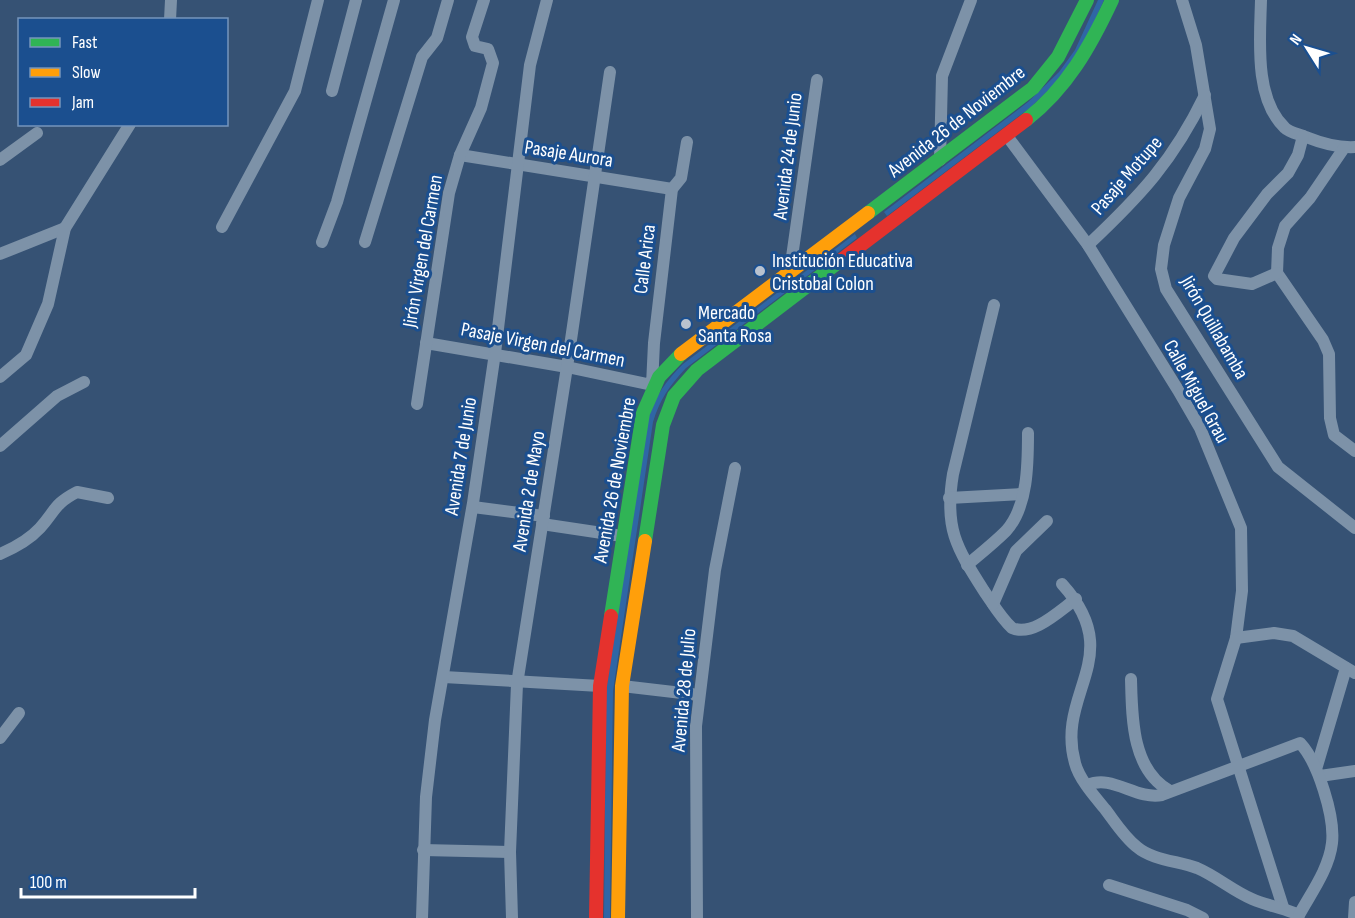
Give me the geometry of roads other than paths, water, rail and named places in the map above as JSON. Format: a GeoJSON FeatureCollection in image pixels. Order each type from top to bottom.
{"type":"FeatureCollection","features":[{"type":"Feature","properties":{"kind":"main road","name":"Avenida 26 de Noviembre"},"geometry":{"type":"LineString","coordinates":[[596,918],[600,686],[643,405],[652,385],[680,355],[1025,94],[1053,67],[1070,39],[1087,0]]}},
{"type":"Feature","properties":{"kind":"main road","name":"Avenida 26 de Noviembre"},"geometry":{"type":"LineString","coordinates":[[618,918],[622,686],[663,424],[674,396],[697,370],[1049,102],[1067,83],[1088,53],[1112,0]]}},
{"type":"Feature","properties":{"kind":"main road"},"geometry":{"type":"LineString","coordinates":[[864,216],[877,235]]}},
{"type":"Feature","properties":{"kind":"street"},"geometry":{"type":"LineString","coordinates":[[170,18],[171,0]]}},
{"type":"Feature","properties":{"kind":"street"},"geometry":{"type":"LineString","coordinates":[[222,227],[295,92],[318,0]]}},
{"type":"Feature","properties":{"kind":"street"},"geometry":{"type":"LineString","coordinates":[[332,92],[356,0]]}},
{"type":"Feature","properties":{"kind":"street"},"geometry":{"type":"LineString","coordinates":[[322,242],[337,202],[394,0]]}},
{"type":"Feature","properties":{"kind":"street"},"geometry":{"type":"LineString","coordinates":[[365,242],[422,57],[437,38],[448,0]]}},
{"type":"Feature","properties":{"kind":"street","name":"Jirón Virgen del Carmen"},"geometry":{"type":"LineString","coordinates":[[417,404],[449,193],[460,155],[481,108],[493,63],[488,49],[475,46],[472,37],[484,0]]}},
{"type":"Feature","properties":{"kind":"street","name":"Avenida 7 de Junio"},"geometry":{"type":"LineString","coordinates":[[422,918],[423,850],[430,764],[473,507],[495,353],[530,65],[546,0]]}},
{"type":"Feature","properties":{"kind":"street"},"geometry":{"type":"LineString","coordinates":[[940,160],[942,76],[971,0]]}},
{"type":"Feature","properties":{"kind":"street","name":"Jirón Quillabamba"},"geometry":{"type":"LineString","coordinates":[[1182,0],[1196,45],[1210,129],[1205,149],[1179,198],[1164,245],[1161,269],[1167,289],[1278,466],[1355,528]]}},
{"type":"Feature","properties":{"kind":"street"},"geometry":{"type":"LineString","coordinates":[[1261,0],[1261,75],[1273,111],[1286,129],[1303,136],[1350,147],[1285,226],[1278,248],[1277,273],[1323,340],[1329,354],[1330,417],[1334,435],[1355,451]]}},
{"type":"Feature","properties":{"kind":"street","name":"Avenida 2 de Mayo"},"geometry":{"type":"LineString","coordinates":[[512,918],[510,852],[518,681],[610,72]]}},
{"type":"Feature","properties":{"kind":"street","name":"Avenida 24 de Junio"},"geometry":{"type":"LineString","coordinates":[[790,272],[817,80]]}},
{"type":"Feature","properties":{"kind":"street","name":"Pasaje Motupe"},"geometry":{"type":"LineString","coordinates":[[1088,245],[1130,206],[1169,161],[1205,95]]}},
{"type":"Feature","properties":{"kind":"street"},"geometry":{"type":"LineString","coordinates":[[0,376],[26,355],[48,304],[65,228],[129,126]]}},
{"type":"Feature","properties":{"kind":"street"},"geometry":{"type":"LineString","coordinates":[[0,160],[37,133]]}},
{"type":"Feature","properties":{"kind":"street","name":"Calle Miguel Grau"},"geometry":{"type":"LineString","coordinates":[[1007,136],[1088,245],[1200,428],[1241,528],[1242,591],[1236,638],[1217,699],[1237,765]]}},
{"type":"Feature","properties":{"kind":"street"},"geometry":{"type":"LineString","coordinates":[[1277,273],[1252,284],[1217,279],[1214,276],[1234,238],[1288,173],[1299,155],[1303,136]]}},
{"type":"Feature","properties":{"kind":"street","name":"Calle Arica"},"geometry":{"type":"LineString","coordinates":[[652,385],[654,343],[672,189],[681,178],[687,142]]}},
{"type":"Feature","properties":{"kind":"street","name":"Pasaje Aurora"},"geometry":{"type":"LineString","coordinates":[[460,155],[672,189]]}},
{"type":"Feature","properties":{"kind":"street"},"geometry":{"type":"LineString","coordinates":[[0,254],[65,228]]}},
{"type":"Feature","properties":{"kind":"street"},"geometry":{"type":"LineString","coordinates":[[994,305],[949,498],[950,524],[958,551],[967,565],[1005,622],[1019,631],[1040,624],[1076,599]]}},
{"type":"Feature","properties":{"kind":"street","name":"Pasaje Virgen del Carmen"},"geometry":{"type":"LineString","coordinates":[[426,343],[495,353],[652,385]]}},
{"type":"Feature","properties":{"kind":"street"},"geometry":{"type":"LineString","coordinates":[[0,446],[57,396],[84,382]]}},
{"type":"Feature","properties":{"kind":"street"},"geometry":{"type":"LineString","coordinates":[[967,565],[1007,530],[1015,517],[1028,463],[1028,433]]}},
{"type":"Feature","properties":{"kind":"street","name":"Avenida 28 de Julio"},"geometry":{"type":"LineString","coordinates":[[696,918],[696,726],[715,570],[735,468]]}},
{"type":"Feature","properties":{"kind":"street"},"geometry":{"type":"LineString","coordinates":[[0,554],[18,546],[40,528],[55,506],[77,492],[108,498]]}},
{"type":"Feature","properties":{"kind":"street"},"geometry":{"type":"LineString","coordinates":[[949,498],[1022,494]]}},
{"type":"Feature","properties":{"kind":"street"},"geometry":{"type":"LineString","coordinates":[[473,507],[622,536]]}},
{"type":"Feature","properties":{"kind":"street"},"geometry":{"type":"LineString","coordinates":[[993,604],[1016,551],[1047,520]]}},
{"type":"Feature","properties":{"kind":"street"},"geometry":{"type":"LineString","coordinates":[[1062,584],[1084,612],[1090,636],[1091,662],[1079,696],[1072,738],[1075,765],[1088,785],[1130,842],[1139,850],[1196,868],[1251,898],[1283,907],[1300,917],[1324,871],[1332,843],[1318,771],[1302,745],[1296,742],[1151,797],[1102,782],[1088,785]]}},
{"type":"Feature","properties":{"kind":"street"},"geometry":{"type":"LineString","coordinates":[[1236,638],[1274,633],[1293,636],[1351,670],[1318,771]]}},
{"type":"Feature","properties":{"kind":"street"},"geometry":{"type":"LineString","coordinates":[[444,677],[600,686]]}},
{"type":"Feature","properties":{"kind":"street"},"geometry":{"type":"LineString","coordinates":[[1131,680],[1133,717],[1144,765],[1157,784],[1170,791]]}},
{"type":"Feature","properties":{"kind":"street"},"geometry":{"type":"LineString","coordinates":[[622,686],[699,695]]}},
{"type":"Feature","properties":{"kind":"street"},"geometry":{"type":"LineString","coordinates":[[0,738],[19,713]]}},
{"type":"Feature","properties":{"kind":"street"},"geometry":{"type":"LineString","coordinates":[[1237,765],[1283,907]]}},
{"type":"Feature","properties":{"kind":"street"},"geometry":{"type":"LineString","coordinates":[[1318,771],[1355,771]]}},
{"type":"Feature","properties":{"kind":"street"},"geometry":{"type":"LineString","coordinates":[[423,850],[510,852]]}},
{"type":"Feature","properties":{"kind":"street"},"geometry":{"type":"LineString","coordinates":[[1109,885],[1187,910],[1203,918]]}},
{"type":"Feature","properties":{"kind":"street"},"geometry":{"type":"LineString","coordinates":[[1354,918],[1355,902]]}},
{"type":"Feature","properties":{"kind":"place","name":"Institución Educativa Cristobal Colon"},"geometry":{"type":"Point","coordinates":[760,271]}},
{"type":"Feature","properties":{"kind":"place","name":"Mercado Santa Rosa"},"geometry":{"type":"Point","coordinates":[686,324]}}]}
